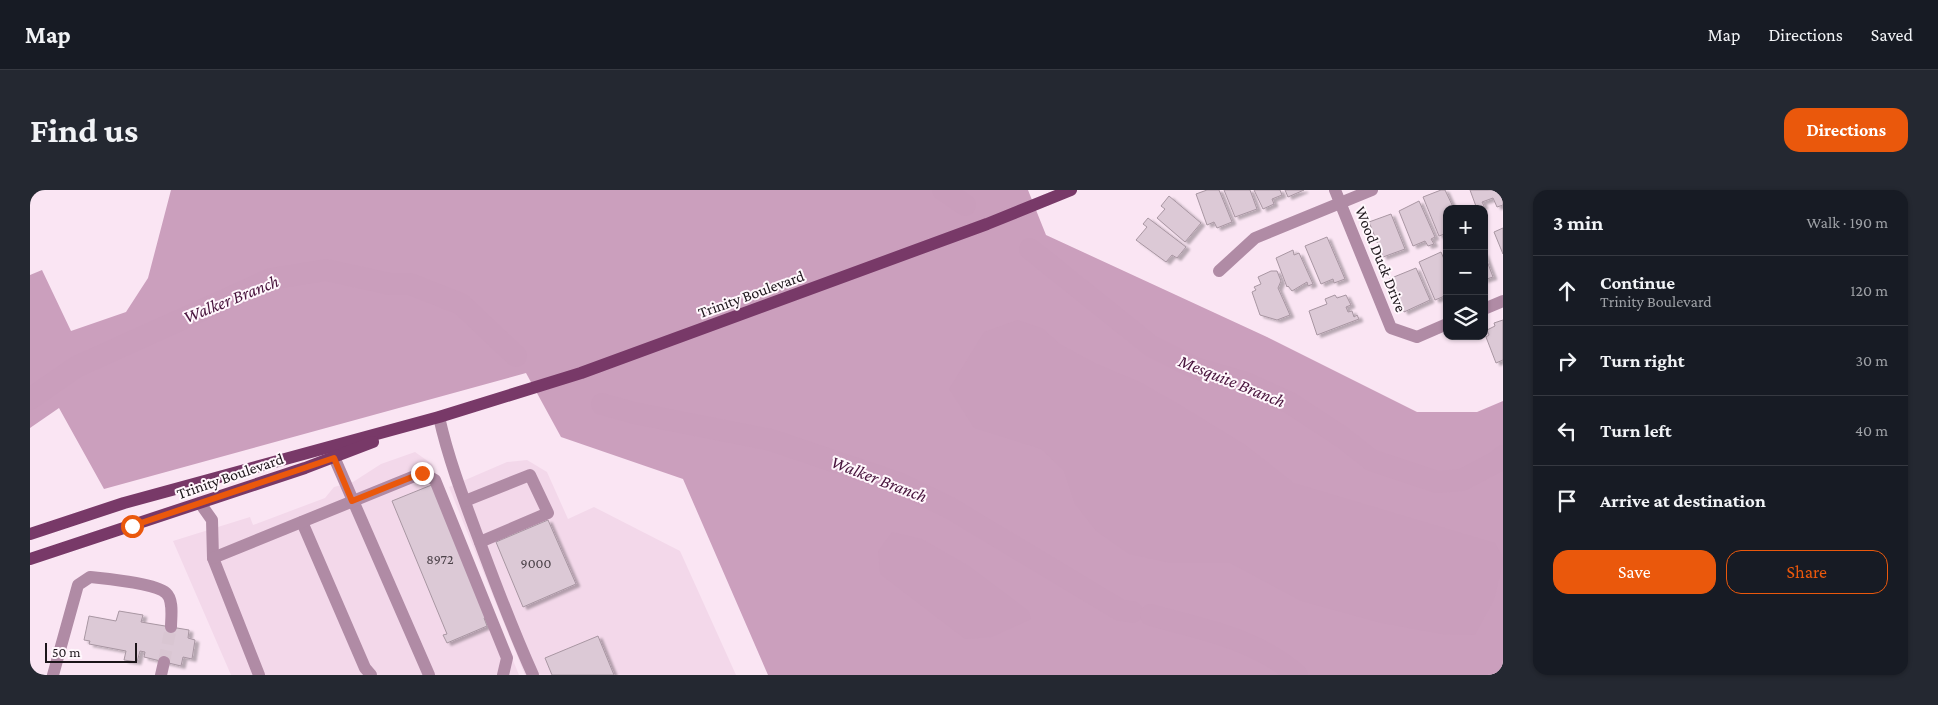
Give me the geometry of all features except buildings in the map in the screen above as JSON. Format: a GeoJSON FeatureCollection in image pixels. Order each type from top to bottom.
{"type":"FeatureCollection","features":[{"type":"Feature","properties":{"kind":"main road","name":"Trinity Boulevard"},"geometry":{"type":"LineString","coordinates":[[30,534],[124,503],[439,417],[581,373],[978,228],[1071,190]]}},
{"type":"Feature","properties":{"kind":"main road","name":"Trinity Boulevard"},"geometry":{"type":"LineString","coordinates":[[30,559],[334,458],[439,417]]}},
{"type":"Feature","properties":{"kind":"street","name":"Wood Duck Drive"},"geometry":{"type":"LineString","coordinates":[[1335,190],[1391,328],[1417,337],[1443,326]]}},
{"type":"Feature","properties":{"kind":"street"},"geometry":{"type":"LineString","coordinates":[[1218,271],[1255,238],[1372,190]]}},
{"type":"Feature","properties":{"kind":"street"},"geometry":{"type":"LineString","coordinates":[[1488,307],[1503,301]]}},
{"type":"Feature","properties":{"kind":"street"},"geometry":{"type":"LineString","coordinates":[[439,417],[443,436],[465,501],[516,638],[533,675]]}},
{"type":"Feature","properties":{"kind":"street"},"geometry":{"type":"LineString","coordinates":[[334,458],[429,675]]}},
{"type":"Feature","properties":{"kind":"street"},"geometry":{"type":"LineString","coordinates":[[213,558],[422,473],[435,480],[507,658],[504,675]]}},
{"type":"Feature","properties":{"kind":"street"},"geometry":{"type":"LineString","coordinates":[[465,501],[530,475],[548,513],[480,542]]}},
{"type":"Feature","properties":{"kind":"street"},"geometry":{"type":"LineString","coordinates":[[200,503],[212,520],[213,558],[259,675]]}},
{"type":"Feature","properties":{"kind":"street"},"geometry":{"type":"LineString","coordinates":[[302,522],[365,668],[371,675]]}},
{"type":"Feature","properties":{"kind":"street"},"geometry":{"type":"LineString","coordinates":[[53,675],[78,585],[90,577],[152,587],[166,593],[171,602],[171,627]]}},
{"type":"Feature","properties":{"kind":"street"},"geometry":{"type":"LineString","coordinates":[[161,675],[164,662]]}},
{"type":"Feature","properties":{"kind":"shaded area"},"geometry":{"type":"Polygon","coordinates":[[[171,190],[1028,190],[1046,235],[1267,337],[1417,412],[1477,412],[1503,401],[1503,675],[768,675],[683,479],[561,437],[526,373],[104,489],[59,408],[30,428],[30,275],[42,270],[71,331],[126,312],[148,278],[171,190]]]}},
{"type":"Feature","properties":{"kind":"shaded area"},"geometry":{"type":"Polygon","coordinates":[[[1017,320],[1042,328],[1060,344],[1095,363],[1140,382],[1177,403],[1244,444],[1294,483],[1495,543],[1503,558],[1503,563],[1494,600],[1475,635],[1441,634],[1381,623],[1301,601],[1230,563],[1170,563],[1129,554],[1096,531],[1075,504],[1064,471],[1041,449],[974,428],[949,389],[984,332],[1017,320]]]}},
{"type":"Feature","properties":{"kind":"shaded area"},"geometry":{"type":"Polygon","coordinates":[[[415,452],[432,464],[519,675],[231,675],[173,541],[250,517],[253,525],[325,498],[334,487],[353,482],[381,464],[415,452]]]}},
{"type":"Feature","properties":{"kind":"shaded area"},"geometry":{"type":"Polygon","coordinates":[[[527,460],[547,472],[568,519],[594,507],[680,551],[736,675],[525,675],[449,487],[507,462],[527,460]]]}},
{"type":"Feature","properties":{"kind":"shaded area"},"geometry":{"type":"Polygon","coordinates":[[[892,532],[922,539],[969,566],[1029,611],[1031,619],[992,637],[965,639],[880,574],[878,551],[892,532]]]}},
{"type":"Feature","properties":{"kind":"waterway","name":"Mesquite Branch"},"geometry":{"type":"LineString","coordinates":[[943,190],[965,205]]}},
{"type":"Feature","properties":{"kind":"waterway","name":"Mesquite Branch"},"geometry":{"type":"LineString","coordinates":[[1030,249],[1151,346],[1195,368],[1246,383],[1290,403],[1342,437],[1371,460],[1437,482],[1462,480],[1496,462],[1503,456]]}},
{"type":"Feature","properties":{"kind":"waterway","name":"Walker Branch"},"geometry":{"type":"LineString","coordinates":[[30,399],[76,367],[271,279],[326,270],[390,284],[410,284],[461,304],[516,356]]}},
{"type":"Feature","properties":{"kind":"waterway","name":"Walker Branch"},"geometry":{"type":"LineString","coordinates":[[602,404],[634,413],[771,440],[898,483],[950,508],[1120,610],[1132,612]]}},
{"type":"Feature","properties":{"kind":"waterway","name":"Walker Branch"},"geometry":{"type":"LineString","coordinates":[[1151,615],[1209,631],[1246,644],[1281,662],[1297,675]]}},
{"type":"Feature","properties":{"kind":"tunnel"},"geometry":{"type":"LineString","coordinates":[[164,662],[171,627]]}},
{"type":"Feature","properties":{"kind":"route"},"geometry":{"type":"LineString","coordinates":[[132,526],[334,458],[352,501],[422,473]]}}]}
